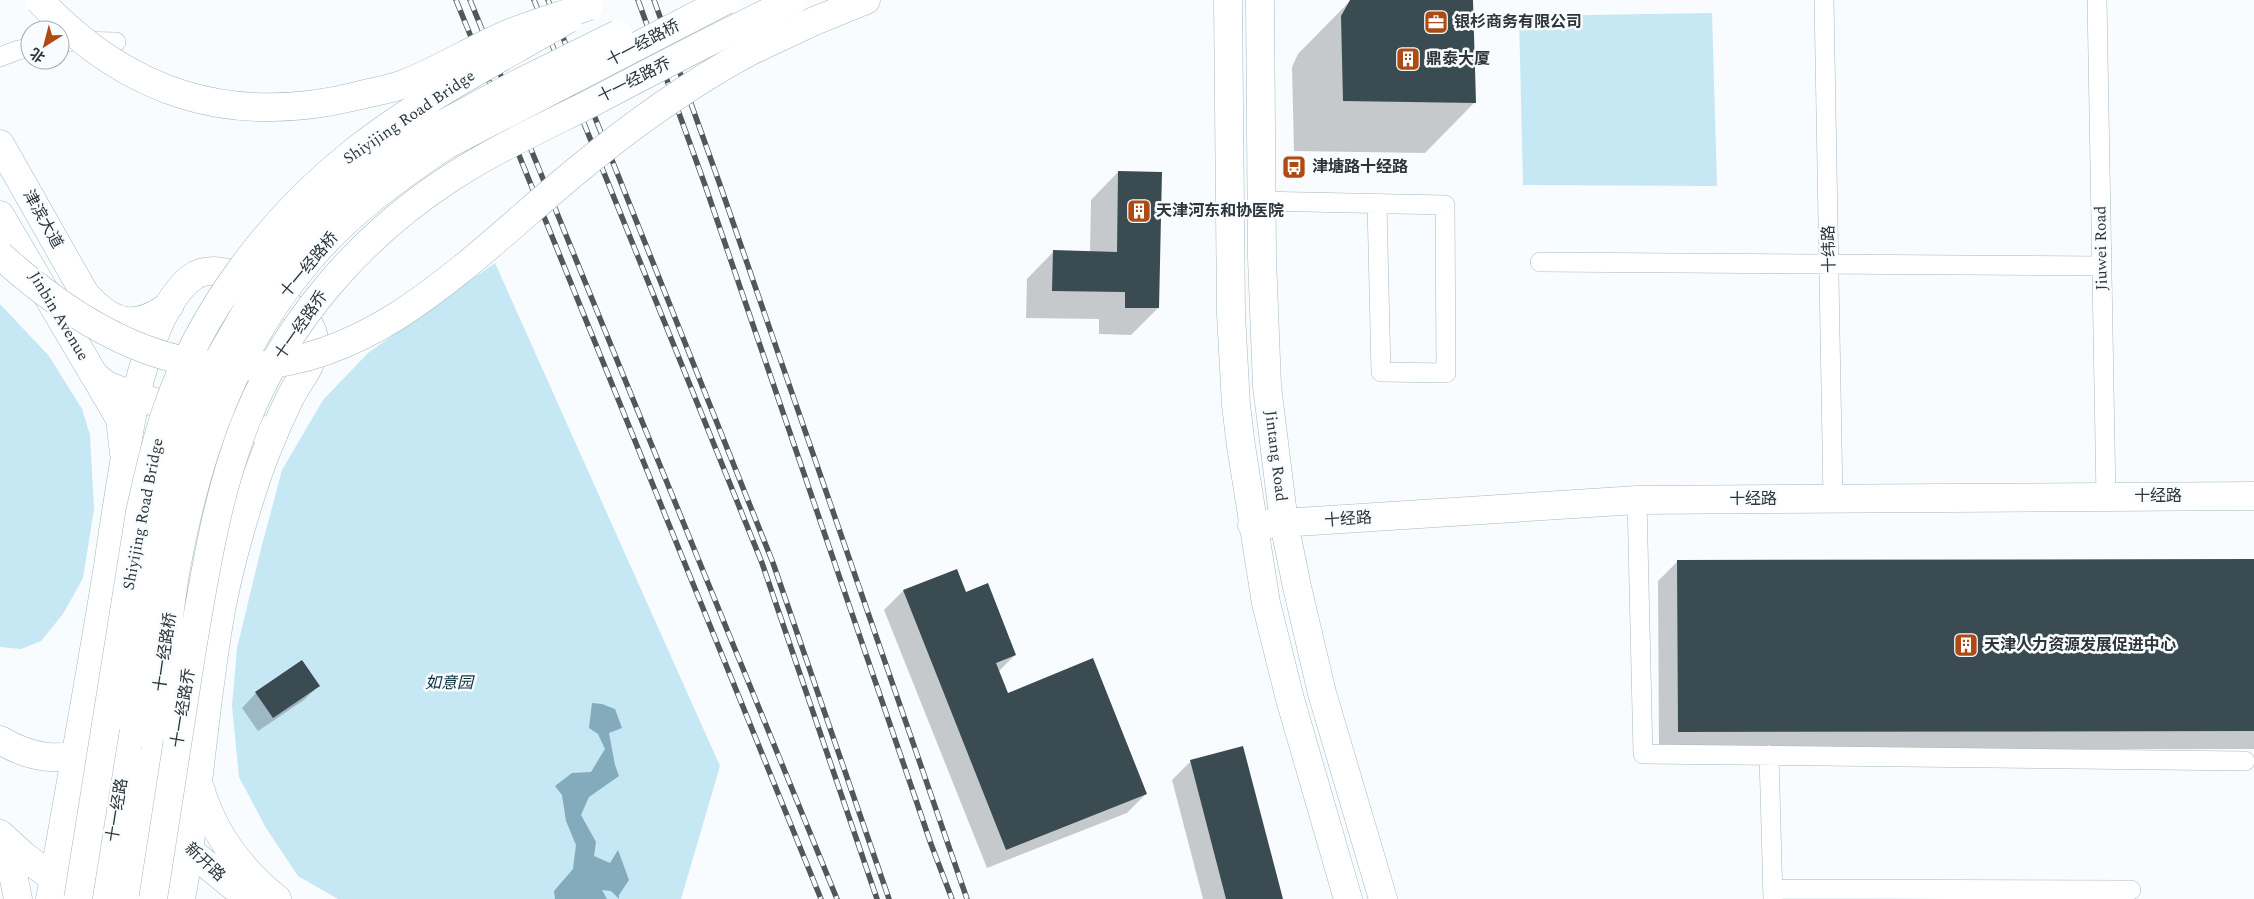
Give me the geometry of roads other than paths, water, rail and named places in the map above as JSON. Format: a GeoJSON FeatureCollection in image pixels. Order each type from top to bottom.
{"type":"FeatureCollection","features":[{"type":"Feature","properties":{"kind":"main road"},"geometry":{"type":"LineString","coordinates":[[39,0],[67,28],[95,51],[123,70],[164,90],[198,100],[262,108],[312,106],[400,85],[503,36],[595,3]]}},
{"type":"Feature","properties":{"kind":"main road","name":"十一经路桥"},"geometry":{"type":"LineString","coordinates":[[142,725],[167,499],[185,435],[208,378],[258,291],[289,250],[344,194],[415,139],[520,82],[588,50],[684,0]]}},
{"type":"Feature","properties":{"kind":"main road","name":"十一经路桥"},"geometry":{"type":"LineString","coordinates":[[142,725],[202,454],[218,411],[238,368],[271,311],[312,256],[366,203],[412,167],[446,145],[726,0]]}},
{"type":"Feature","properties":{"kind":"main road","name":"十一经路乔"},"geometry":{"type":"LineString","coordinates":[[154,899],[198,613],[217,513],[249,414],[268,372],[305,316],[336,276],[369,241],[408,209],[453,177],[733,29],[794,0]]}},
{"type":"Feature","properties":{"kind":"main road"},"geometry":{"type":"LineString","coordinates":[[0,254],[23,276],[66,308],[97,327],[127,342],[167,357],[204,365],[225,367],[258,366],[301,360],[341,345],[397,316],[480,253],[619,138],[691,88],[747,54],[812,22],[866,0]]}},
{"type":"Feature","properties":{"kind":"main road","name":"Jintang Road"},"geometry":{"type":"LineString","coordinates":[[1228,0],[1233,364],[1236,405],[1252,525],[1266,603],[1290,699],[1348,899]]}},
{"type":"Feature","properties":{"kind":"main road","name":"Jintang Road"},"geometry":{"type":"LineString","coordinates":[[1260,0],[1262,258],[1267,386],[1284,523],[1322,693],[1383,899]]}},
{"type":"Feature","properties":{"kind":"main road","name":"Shiyijing Road Bridge"},"geometry":{"type":"LineString","coordinates":[[78,899],[139,521],[152,457],[171,399],[186,362],[211,316],[260,243],[292,207],[350,155],[447,88],[595,3]]}},
{"type":"Feature","properties":{"kind":"main road","name":"津滨大道"},"geometry":{"type":"LineString","coordinates":[[0,144],[85,294],[99,309],[112,317],[127,322],[141,321],[155,316],[170,305]]}},
{"type":"Feature","properties":{"kind":"main road","name":"Jinbin Avenue"},"geometry":{"type":"LineString","coordinates":[[0,215],[94,375],[106,385],[136,397]]}},
{"type":"Feature","properties":{"kind":"main road"},"geometry":{"type":"LineString","coordinates":[[52,890],[136,397],[153,339],[170,305],[184,285],[194,275],[222,271],[247,279],[272,294],[308,324],[314,336],[314,342],[310,365],[290,397],[260,466],[243,521],[222,605],[190,851],[181,899]]}},
{"type":"Feature","properties":{"kind":"main road"},"geometry":{"type":"LineString","coordinates":[[94,375],[120,419],[124,442],[124,461]]}},
{"type":"Feature","properties":{"kind":"main road"},"geometry":{"type":"LineString","coordinates":[[136,397],[274,433]]}},
{"type":"Feature","properties":{"kind":"main road","name":"十经路"},"geometry":{"type":"LineString","coordinates":[[1252,525],[1637,500],[2254,496]]}},
{"type":"Feature","properties":{"kind":"main road"},"geometry":{"type":"LineString","coordinates":[[0,740],[31,753],[55,759],[76,756],[142,725]]}},
{"type":"Feature","properties":{"kind":"main road","name":"新开路"},"geometry":{"type":"LineString","coordinates":[[142,725],[158,774],[164,804],[179,837],[190,851],[249,899]]}},
{"type":"Feature","properties":{"kind":"main road","name":"十一经路"},"geometry":{"type":"LineString","coordinates":[[103,899],[142,725]]}},
{"type":"Feature","properties":{"kind":"main road","name":"十一经路"},"geometry":{"type":"LineString","coordinates":[[126,899],[142,725]]}},
{"type":"Feature","properties":{"kind":"main road"},"geometry":{"type":"LineString","coordinates":[[198,782],[208,814],[218,832],[256,880],[277,899]]}},
{"type":"Feature","properties":{"kind":"main road"},"geometry":{"type":"LineString","coordinates":[[0,834],[24,856],[52,890],[85,899]]}},
{"type":"Feature","properties":{"kind":"main road"},"geometry":{"type":"LineString","coordinates":[[0,844],[12,869],[18,899]]}},
{"type":"Feature","properties":{"kind":"street","name":"十纬路"},"geometry":{"type":"LineString","coordinates":[[1824,0],[1832,499]]}},
{"type":"Feature","properties":{"kind":"street","name":"Jiuwei Road"},"geometry":{"type":"LineString","coordinates":[[2097,0],[2106,497]]}},
{"type":"Feature","properties":{"kind":"street"},"geometry":{"type":"LineString","coordinates":[[70,41],[116,42]]}},
{"type":"Feature","properties":{"kind":"street"},"geometry":{"type":"LineString","coordinates":[[0,58],[20,50]]}},
{"type":"Feature","properties":{"kind":"street"},"geometry":{"type":"LineString","coordinates":[[1263,201],[1445,205],[1446,373],[1381,372],[1377,204]]}},
{"type":"Feature","properties":{"kind":"street"},"geometry":{"type":"LineString","coordinates":[[1540,262],[1829,266],[2102,266]]}},
{"type":"Feature","properties":{"kind":"street"},"geometry":{"type":"LineString","coordinates":[[1637,500],[1643,754],[2245,761]]}},
{"type":"Feature","properties":{"kind":"street"},"geometry":{"type":"LineString","coordinates":[[1769,755],[1773,894],[2131,890]]}},
{"type":"Feature","properties":{"kind":"railway"},"geometry":{"type":"LineString","coordinates":[[456,0],[821,899]]}},
{"type":"Feature","properties":{"kind":"railway"},"geometry":{"type":"LineString","coordinates":[[470,0],[837,899]]}},
{"type":"Feature","properties":{"kind":"railway"},"geometry":{"type":"LineString","coordinates":[[534,0],[762,563],[877,899]]}},
{"type":"Feature","properties":{"kind":"railway"},"geometry":{"type":"LineString","coordinates":[[548,0],[773,563],[889,899]]}},
{"type":"Feature","properties":{"kind":"railway"},"geometry":{"type":"LineString","coordinates":[[638,0],[705,185],[931,844],[952,899]]}},
{"type":"Feature","properties":{"kind":"railway"},"geometry":{"type":"LineString","coordinates":[[654,0],[719,182],[967,899]]}},
{"type":"Feature","properties":{"kind":"place","name":"银杉商务有限公司"},"geometry":{"type":"Point","coordinates":[1436,22]}},
{"type":"Feature","properties":{"kind":"place","name":"鼎泰大厦"},"geometry":{"type":"Point","coordinates":[1408,59]}},
{"type":"Feature","properties":{"kind":"place","name":"津塘路十经路"},"geometry":{"type":"Point","coordinates":[1294,167]}},
{"type":"Feature","properties":{"kind":"place","name":"天津河东和协医院"},"geometry":{"type":"Point","coordinates":[1139,211]}},
{"type":"Feature","properties":{"kind":"place","name":"天津人力资源发展促进中心"},"geometry":{"type":"Point","coordinates":[1966,645]}},
{"type":"Feature","properties":{"kind":"park label","name":"如意园"},"geometry":{"type":"Point","coordinates":[449,683]}}]}
